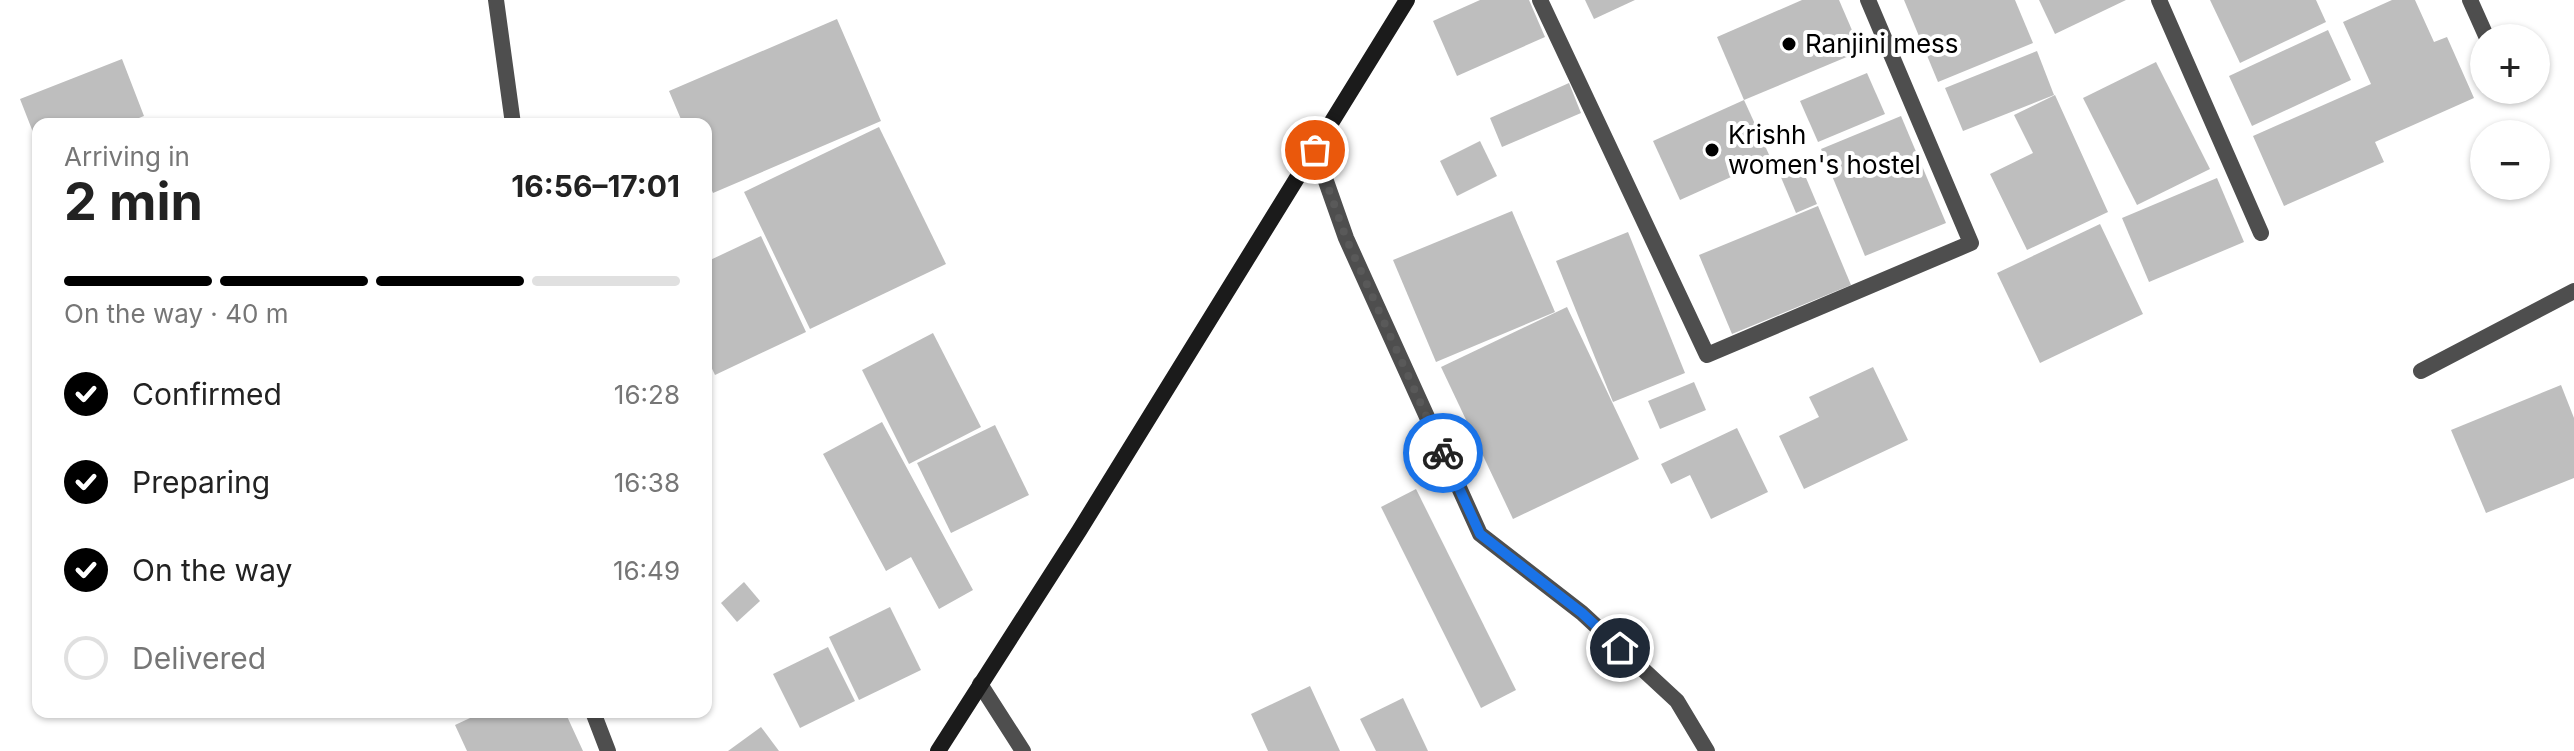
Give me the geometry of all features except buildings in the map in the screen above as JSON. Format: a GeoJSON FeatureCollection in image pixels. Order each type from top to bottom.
{"type":"FeatureCollection","features":[{"type":"Feature","properties":{"kind":"street"},"geometry":{"type":"LineString","coordinates":[[496,0],[512,118]]}},
{"type":"Feature","properties":{"kind":"street"},"geometry":{"type":"LineString","coordinates":[[938,751],[1079,531],[1407,0]]}},
{"type":"Feature","properties":{"kind":"street"},"geometry":{"type":"LineString","coordinates":[[1540,0],[1707,355],[1971,243],[1868,0]]}},
{"type":"Feature","properties":{"kind":"street"},"geometry":{"type":"LineString","coordinates":[[2159,0],[2261,233]]}},
{"type":"Feature","properties":{"kind":"street"},"geometry":{"type":"LineString","coordinates":[[2470,0],[2481,24]]}},
{"type":"Feature","properties":{"kind":"street"},"geometry":{"type":"LineString","coordinates":[[1315,150],[1346,238],[1480,534],[1582,613],[1677,701],[1707,751]]}},
{"type":"Feature","properties":{"kind":"street"},"geometry":{"type":"LineString","coordinates":[[2421,371],[2574,291]]}},
{"type":"Feature","properties":{"kind":"street"},"geometry":{"type":"LineString","coordinates":[[980,684],[1023,751]]}},
{"type":"Feature","properties":{"kind":"street"},"geometry":{"type":"LineString","coordinates":[[595,718],[608,751]]}},
{"type":"Feature","properties":{"kind":"way so far"},"geometry":{"type":"LineString","coordinates":[[1315,150],[1346,238],[1443,453]]}},
{"type":"Feature","properties":{"kind":"place","name":"Ranjini mess"},"geometry":{"type":"Point","coordinates":[1789,44]}},
{"type":"Feature","properties":{"kind":"place","name":"Krishh women's hostel"},"geometry":{"type":"Point","coordinates":[1712,150]}},
{"type":"Feature","properties":{"kind":"route"},"geometry":{"type":"LineString","coordinates":[[1443,453],[1480,534],[1582,613],[1620,648]]}}]}
